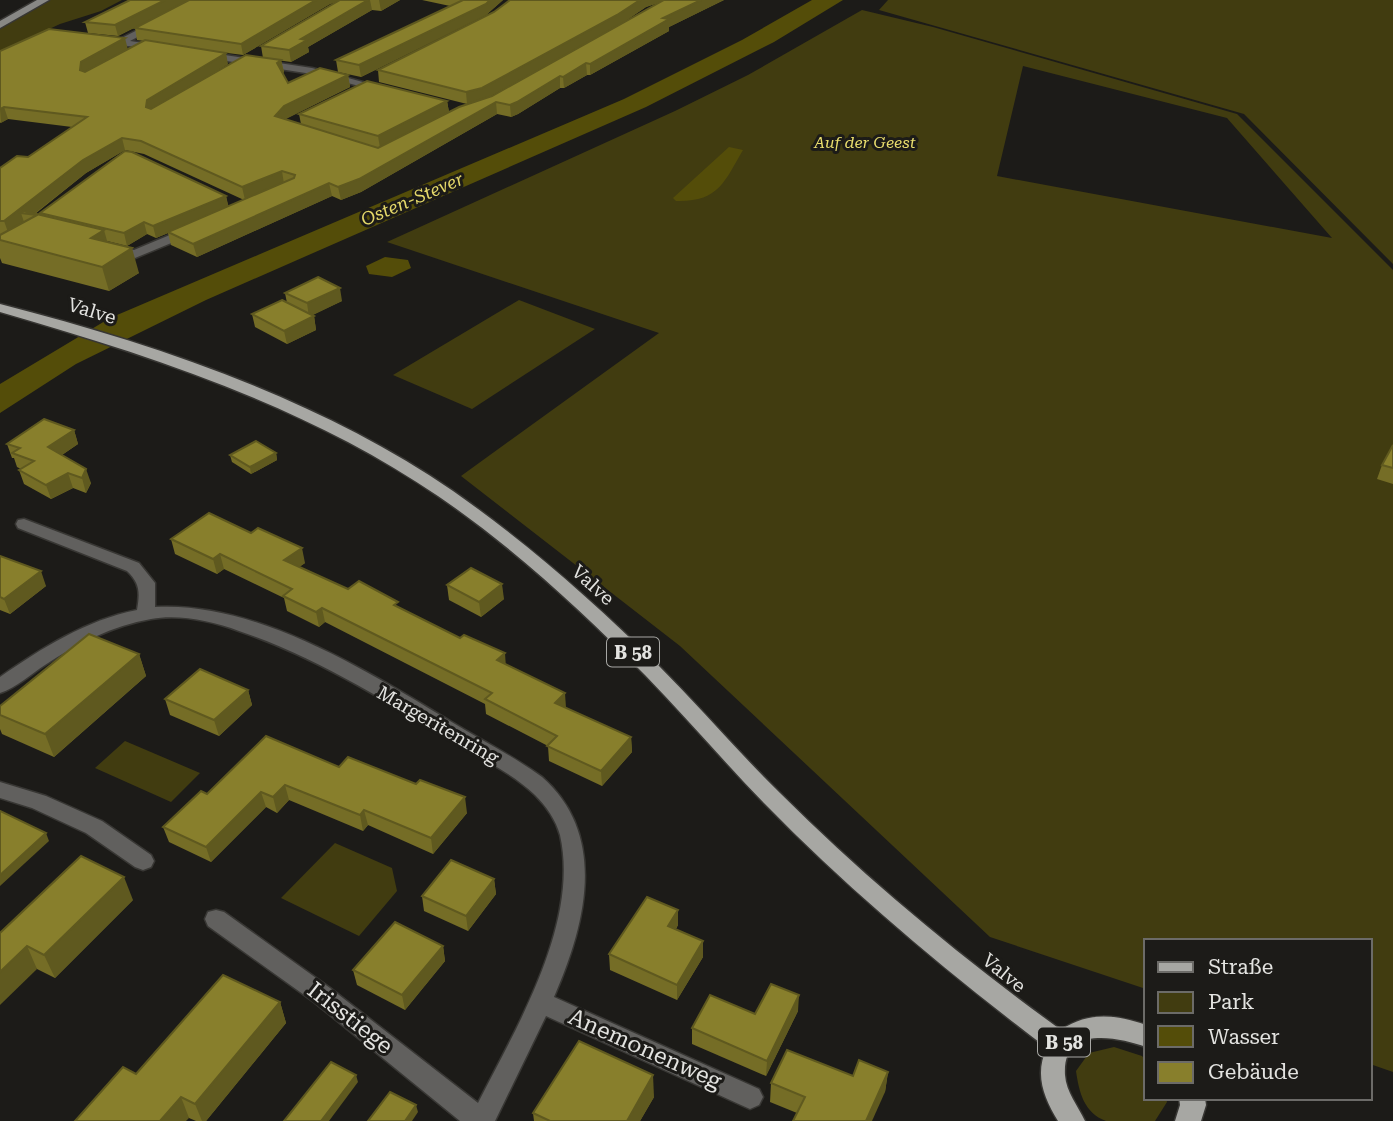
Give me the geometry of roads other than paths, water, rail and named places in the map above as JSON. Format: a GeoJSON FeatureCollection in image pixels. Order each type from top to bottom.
{"type":"FeatureCollection","features":[{"type":"Feature","properties":{"kind":"main road"},"geometry":{"type":"LineString","coordinates":[[0,25],[44,0]]}},
{"type":"Feature","properties":{"kind":"main road","name":"Valve"},"geometry":{"type":"LineString","coordinates":[[0,308],[193,366],[279,402],[404,468],[452,499],[535,564],[635,654],[775,801],[876,896],[1011,1007],[1061,1044]]}},
{"type":"Feature","properties":{"kind":"main road","name":"B 58"},"geometry":{"type":"LineString","coordinates":[[1072,1121],[1057,1101],[1051,1080],[1052,1060],[1061,1044],[1075,1033],[1093,1026],[1113,1025],[1144,1035]]}},
{"type":"Feature","properties":{"kind":"main road"},"geometry":{"type":"LineString","coordinates":[[1188,1121],[1192,1100]]}},
{"type":"Feature","properties":{"kind":"street"},"geometry":{"type":"LineString","coordinates":[[119,42],[167,18]]}},
{"type":"Feature","properties":{"kind":"street"},"geometry":{"type":"LineString","coordinates":[[106,40],[171,50]]}},
{"type":"Feature","properties":{"kind":"street"},"geometry":{"type":"LineString","coordinates":[[134,52],[146,46]]}},
{"type":"Feature","properties":{"kind":"street"},"geometry":{"type":"LineString","coordinates":[[196,53],[312,71],[367,82],[392,92]]}},
{"type":"Feature","properties":{"kind":"street"},"geometry":{"type":"LineString","coordinates":[[235,68],[258,54]]}},
{"type":"Feature","properties":{"kind":"street"},"geometry":{"type":"LineString","coordinates":[[345,96],[367,82]]}},
{"type":"Feature","properties":{"kind":"street"},"geometry":{"type":"LineString","coordinates":[[97,245],[135,254],[196,229]]}},
{"type":"Feature","properties":{"kind":"street"},"geometry":{"type":"LineString","coordinates":[[24,524],[133,567],[145,578],[148,593],[145,615]]}},
{"type":"Feature","properties":{"kind":"street","name":"Margeritenring"},"geometry":{"type":"LineString","coordinates":[[0,686],[44,654],[115,622],[171,611],[202,614],[267,634],[306,651],[419,711],[517,771],[552,800],[571,835],[575,883],[564,938],[539,1002],[482,1121]]}},
{"type":"Feature","properties":{"kind":"street"},"geometry":{"type":"LineString","coordinates":[[0,790],[39,802],[94,827],[143,861]]}},
{"type":"Feature","properties":{"kind":"street","name":"Irisstiege"},"geometry":{"type":"LineString","coordinates":[[216,919],[323,995],[482,1121]]}},
{"type":"Feature","properties":{"kind":"street","name":"Anemonenweg"},"geometry":{"type":"LineString","coordinates":[[539,1002],[750,1097]]}},
{"type":"Feature","properties":{"kind":"water","name":"Osten-Stever"},"geometry":{"type":"Polygon","coordinates":[[[812,0],[843,0],[774,42],[646,107],[206,300],[76,364],[0,413],[0,384],[110,318],[624,99],[742,40],[812,0]]]}},
{"type":"Feature","properties":{"kind":"water"},"geometry":{"type":"Polygon","coordinates":[[[729,147],[743,150],[718,188],[702,198],[676,201],[673,198],[729,147]]]}},
{"type":"Feature","properties":{"kind":"water"},"geometry":{"type":"Polygon","coordinates":[[[385,257],[408,260],[411,268],[392,277],[369,274],[366,266],[385,257]]]}},
{"type":"Feature","properties":{"kind":"park label","name":"Auf der Geest"},"geometry":{"type":"Point","coordinates":[865,142]}}]}
